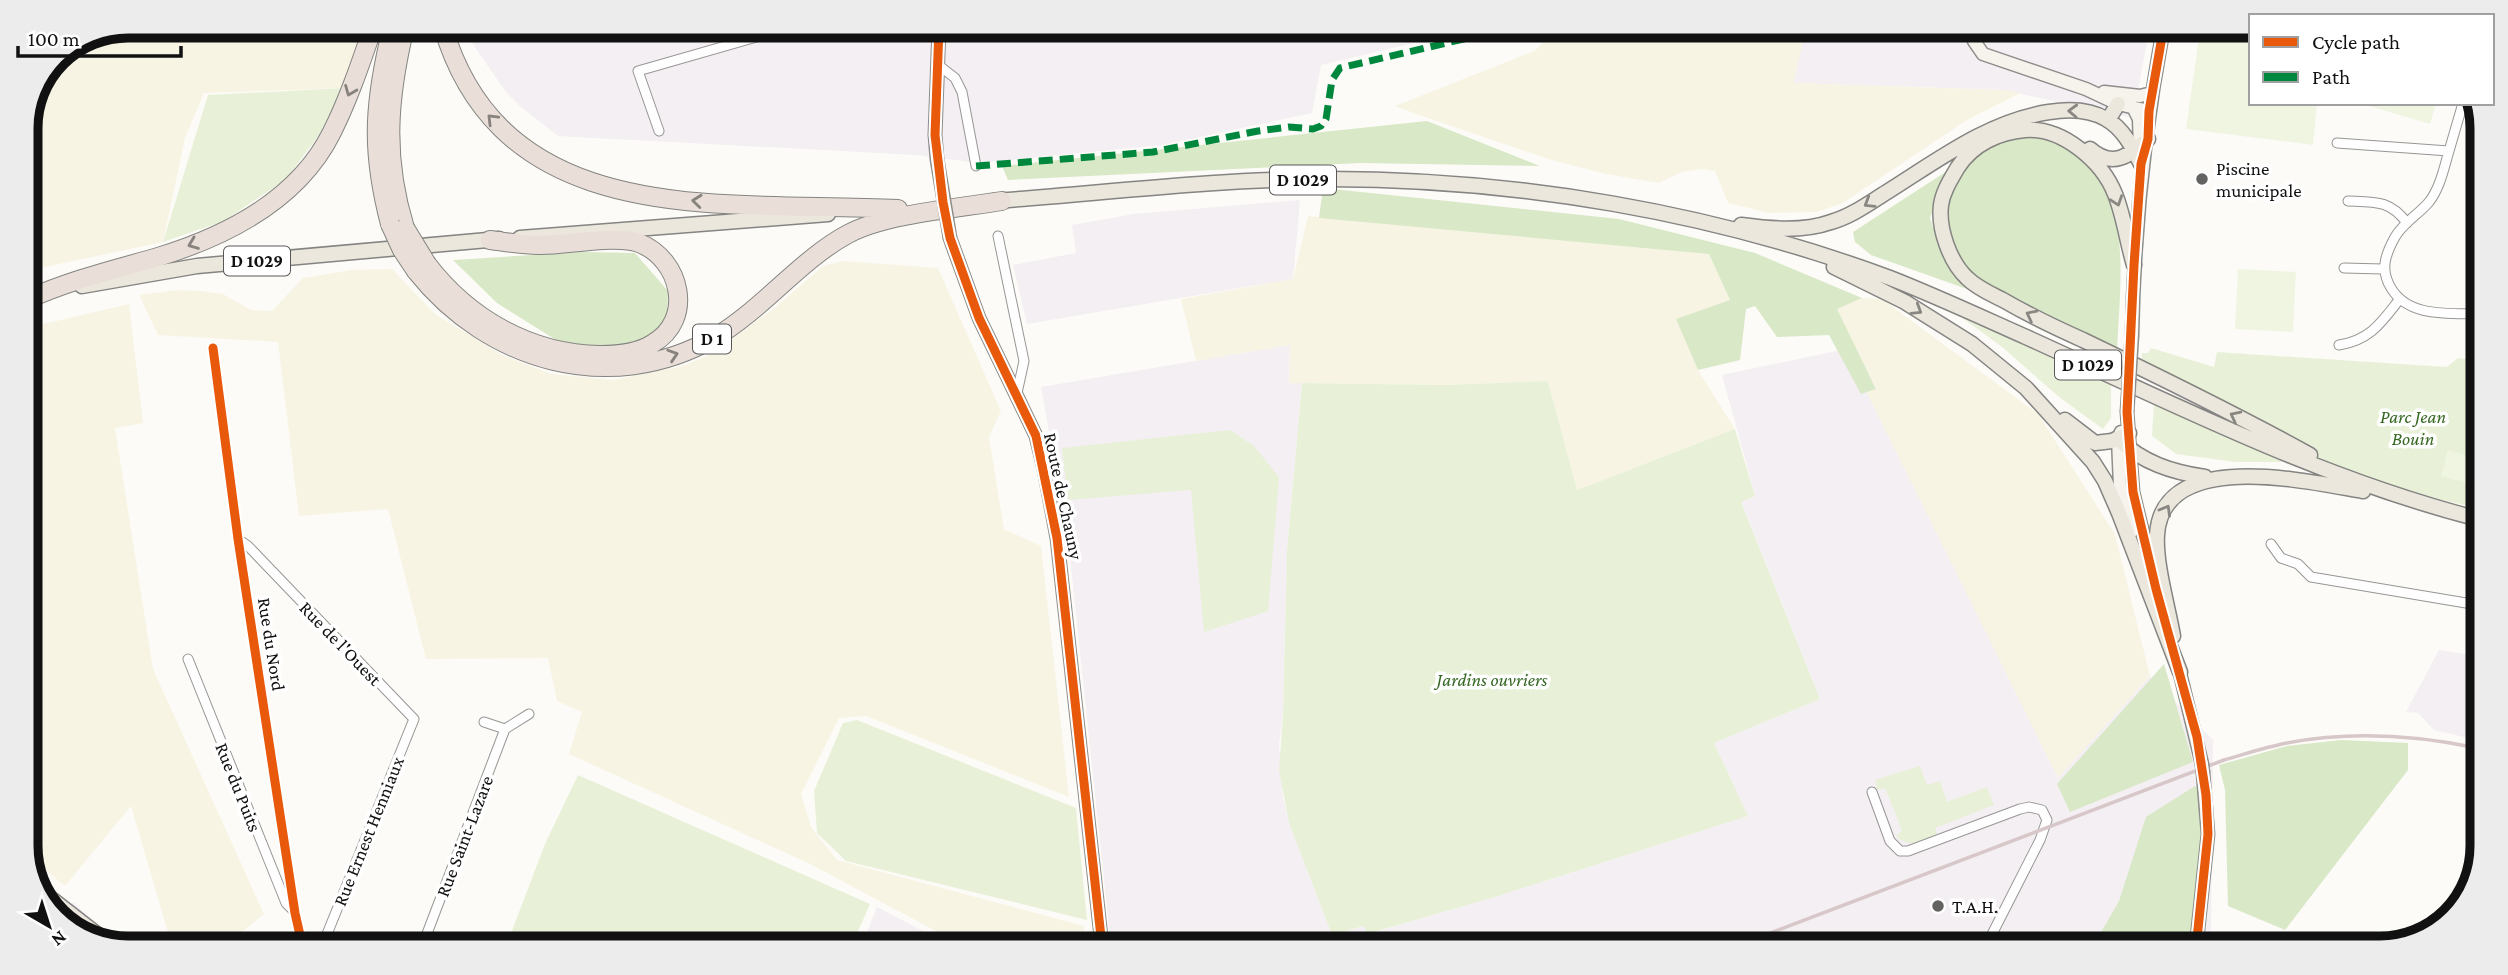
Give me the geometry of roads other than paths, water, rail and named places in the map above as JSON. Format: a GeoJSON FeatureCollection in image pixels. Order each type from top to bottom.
{"type":"FeatureCollection","features":[{"type":"Feature","properties":{"kind":"highway"},"geometry":{"type":"LineString","coordinates":[[38,295],[63,284],[190,246],[232,228],[267,206],[308,167],[332,133],[369,38]]}},
{"type":"Feature","properties":{"kind":"highway","name":"D 1"},"geometry":{"type":"LineString","coordinates":[[391,38],[379,92],[375,137],[377,167],[398,226],[445,304],[483,333],[523,353],[555,363],[580,366],[631,365],[670,356],[715,337],[849,233],[890,220],[1002,201]]}},
{"type":"Feature","properties":{"kind":"highway","name":"D 1"},"geometry":{"type":"LineString","coordinates":[[398,226],[389,129],[394,79],[403,38]]}},
{"type":"Feature","properties":{"kind":"highway"},"geometry":{"type":"LineString","coordinates":[[446,38],[454,62],[482,109],[533,155],[576,178],[619,190],[701,202],[898,209]]}},
{"type":"Feature","properties":{"kind":"highway","name":"D 1"},"geometry":{"type":"LineString","coordinates":[[422,268],[480,317],[531,343],[568,353],[607,355],[641,349],[662,336],[677,315],[680,299],[671,272],[660,256],[638,242],[539,246],[490,240]]}},
{"type":"Feature","properties":{"kind":"main road"},"geometry":{"type":"LineString","coordinates":[[2108,120],[2126,105]]}},
{"type":"Feature","properties":{"kind":"main road"},"geometry":{"type":"LineString","coordinates":[[1694,220],[1769,228],[1823,225],[1852,213],[1972,139],[2008,123],[2042,113],[2071,110],[2086,112],[2108,120],[2140,145]]}},
{"type":"Feature","properties":{"kind":"main road"},"geometry":{"type":"LineString","coordinates":[[2134,265],[2120,210],[2109,183],[2083,152],[2052,134],[2032,130],[2006,133],[1992,138],[1970,153],[1955,173],[1944,195],[1941,208],[1949,249],[1953,260],[1976,286],[2199,397],[2360,484]]}},
{"type":"Feature","properties":{"kind":"main road"},"geometry":{"type":"LineString","coordinates":[[2052,134],[2067,132],[2109,161],[2129,155],[2140,145]]}},
{"type":"Feature","properties":{"kind":"main road"},"geometry":{"type":"LineString","coordinates":[[2140,145],[2141,164]]}},
{"type":"Feature","properties":{"kind":"main road","name":"D 1029"},"geometry":{"type":"LineString","coordinates":[[38,298],[94,284],[197,267],[490,240],[1250,182],[1374,180],[1448,184],[1534,192],[1694,220],[1792,246],[1893,279],[1951,303],[2360,484],[2470,516]]}},
{"type":"Feature","properties":{"kind":"main road"},"geometry":{"type":"LineString","coordinates":[[1792,246],[1905,302],[1972,344],[2088,439],[2101,443],[2124,436],[2130,450],[2170,470],[2217,479]]}},
{"type":"Feature","properties":{"kind":"main road"},"geometry":{"type":"LineString","coordinates":[[2026,388],[2093,462],[2105,481],[2180,672]]}},
{"type":"Feature","properties":{"kind":"main road"},"geometry":{"type":"LineString","coordinates":[[2180,672],[2157,547],[2158,525],[2168,505],[2181,490],[2198,482],[2253,477],[2400,497]]}},
{"type":"Feature","properties":{"kind":"main road"},"geometry":{"type":"LineString","coordinates":[[64,908],[84,924]]}},
{"type":"Feature","properties":{"kind":"street"},"geometry":{"type":"LineString","coordinates":[[659,131],[638,71],[753,38]]}},
{"type":"Feature","properties":{"kind":"street","name":"Route de Chauny"},"geometry":{"type":"LineString","coordinates":[[938,38],[935,135],[950,238],[979,317],[1036,436],[1058,538],[1101,936]]}},
{"type":"Feature","properties":{"kind":"street"},"geometry":{"type":"LineString","coordinates":[[1973,38],[1983,54],[2149,111]]}},
{"type":"Feature","properties":{"kind":"street"},"geometry":{"type":"LineString","coordinates":[[2140,145],[2162,38]]}},
{"type":"Feature","properties":{"kind":"street"},"geometry":{"type":"LineString","coordinates":[[937,64],[955,78],[962,92],[976,166]]}},
{"type":"Feature","properties":{"kind":"street"},"geometry":{"type":"LineString","coordinates":[[2086,89],[2140,96],[2152,93]]}},
{"type":"Feature","properties":{"kind":"street"},"geometry":{"type":"LineString","coordinates":[[2126,105],[2139,120],[2140,145]]}},
{"type":"Feature","properties":{"kind":"street"},"geometry":{"type":"LineString","coordinates":[[2462,105],[2435,191],[2428,202],[2396,234],[2384,269],[2385,278],[2399,300],[2431,312],[2469,314]]}},
{"type":"Feature","properties":{"kind":"street"},"geometry":{"type":"LineString","coordinates":[[2337,143],[2449,151]]}},
{"type":"Feature","properties":{"kind":"street"},"geometry":{"type":"LineString","coordinates":[[2141,164],[2127,412],[2120,487],[2143,563],[2156,589]]}},
{"type":"Feature","properties":{"kind":"street"},"geometry":{"type":"LineString","coordinates":[[2348,201],[2382,203],[2393,208],[2407,223]]}},
{"type":"Feature","properties":{"kind":"street"},"geometry":{"type":"LineString","coordinates":[[998,236],[1024,360],[1017,393]]}},
{"type":"Feature","properties":{"kind":"street"},"geometry":{"type":"LineString","coordinates":[[2344,268],[2384,269]]}},
{"type":"Feature","properties":{"kind":"street"},"geometry":{"type":"LineString","coordinates":[[2340,345],[2363,339],[2399,300]]}},
{"type":"Feature","properties":{"kind":"street","name":"Rue du Nord"},"geometry":{"type":"LineString","coordinates":[[213,348],[238,539],[300,936]]}},
{"type":"Feature","properties":{"kind":"street"},"geometry":{"type":"LineString","coordinates":[[2130,450],[2133,492],[2202,768],[2208,834],[2197,936]]}},
{"type":"Feature","properties":{"kind":"street","name":"Rue de l'Ouest"},"geometry":{"type":"LineString","coordinates":[[238,539],[258,555],[414,719]]}},
{"type":"Feature","properties":{"kind":"street"},"geometry":{"type":"LineString","coordinates":[[2271,544],[2281,558],[2298,564],[2311,577],[2470,604]]}},
{"type":"Feature","properties":{"kind":"street","name":"Rue du Puits"},"geometry":{"type":"LineString","coordinates":[[188,659],[286,903],[295,912]]}},
{"type":"Feature","properties":{"kind":"street"},"geometry":{"type":"LineString","coordinates":[[484,722],[505,729],[529,714]]}},
{"type":"Feature","properties":{"kind":"street","name":"Rue Ernest Henniaux"},"geometry":{"type":"LineString","coordinates":[[326,936],[414,719]]}},
{"type":"Feature","properties":{"kind":"street","name":"Rue Saint-Lazare"},"geometry":{"type":"LineString","coordinates":[[426,936],[505,729]]}},
{"type":"Feature","properties":{"kind":"street"},"geometry":{"type":"LineString","coordinates":[[1872,792],[1891,841],[1900,851],[1908,851],[2020,809],[2029,807],[2042,810],[2046,820],[2040,840],[1991,936]]}},
{"type":"Feature","properties":{"kind":"railway"},"geometry":{"type":"LineString","coordinates":[[1763,936],[2224,760],[2263,749],[2311,739],[2358,736],[2430,740],[2470,747]]}},
{"type":"Feature","properties":{"kind":"place","name":"Piscine municipale"},"geometry":{"type":"Point","coordinates":[2202,179]}},
{"type":"Feature","properties":{"kind":"place","name":"T.A.H."},"geometry":{"type":"Point","coordinates":[1938,906]}},
{"type":"Feature","properties":{"kind":"park label","name":"Parc Jean Bouin"},"geometry":{"type":"Point","coordinates":[2413,427]}},
{"type":"Feature","properties":{"kind":"park label","name":"Jardins ouvriers"},"geometry":{"type":"Point","coordinates":[1492,679]}}]}
